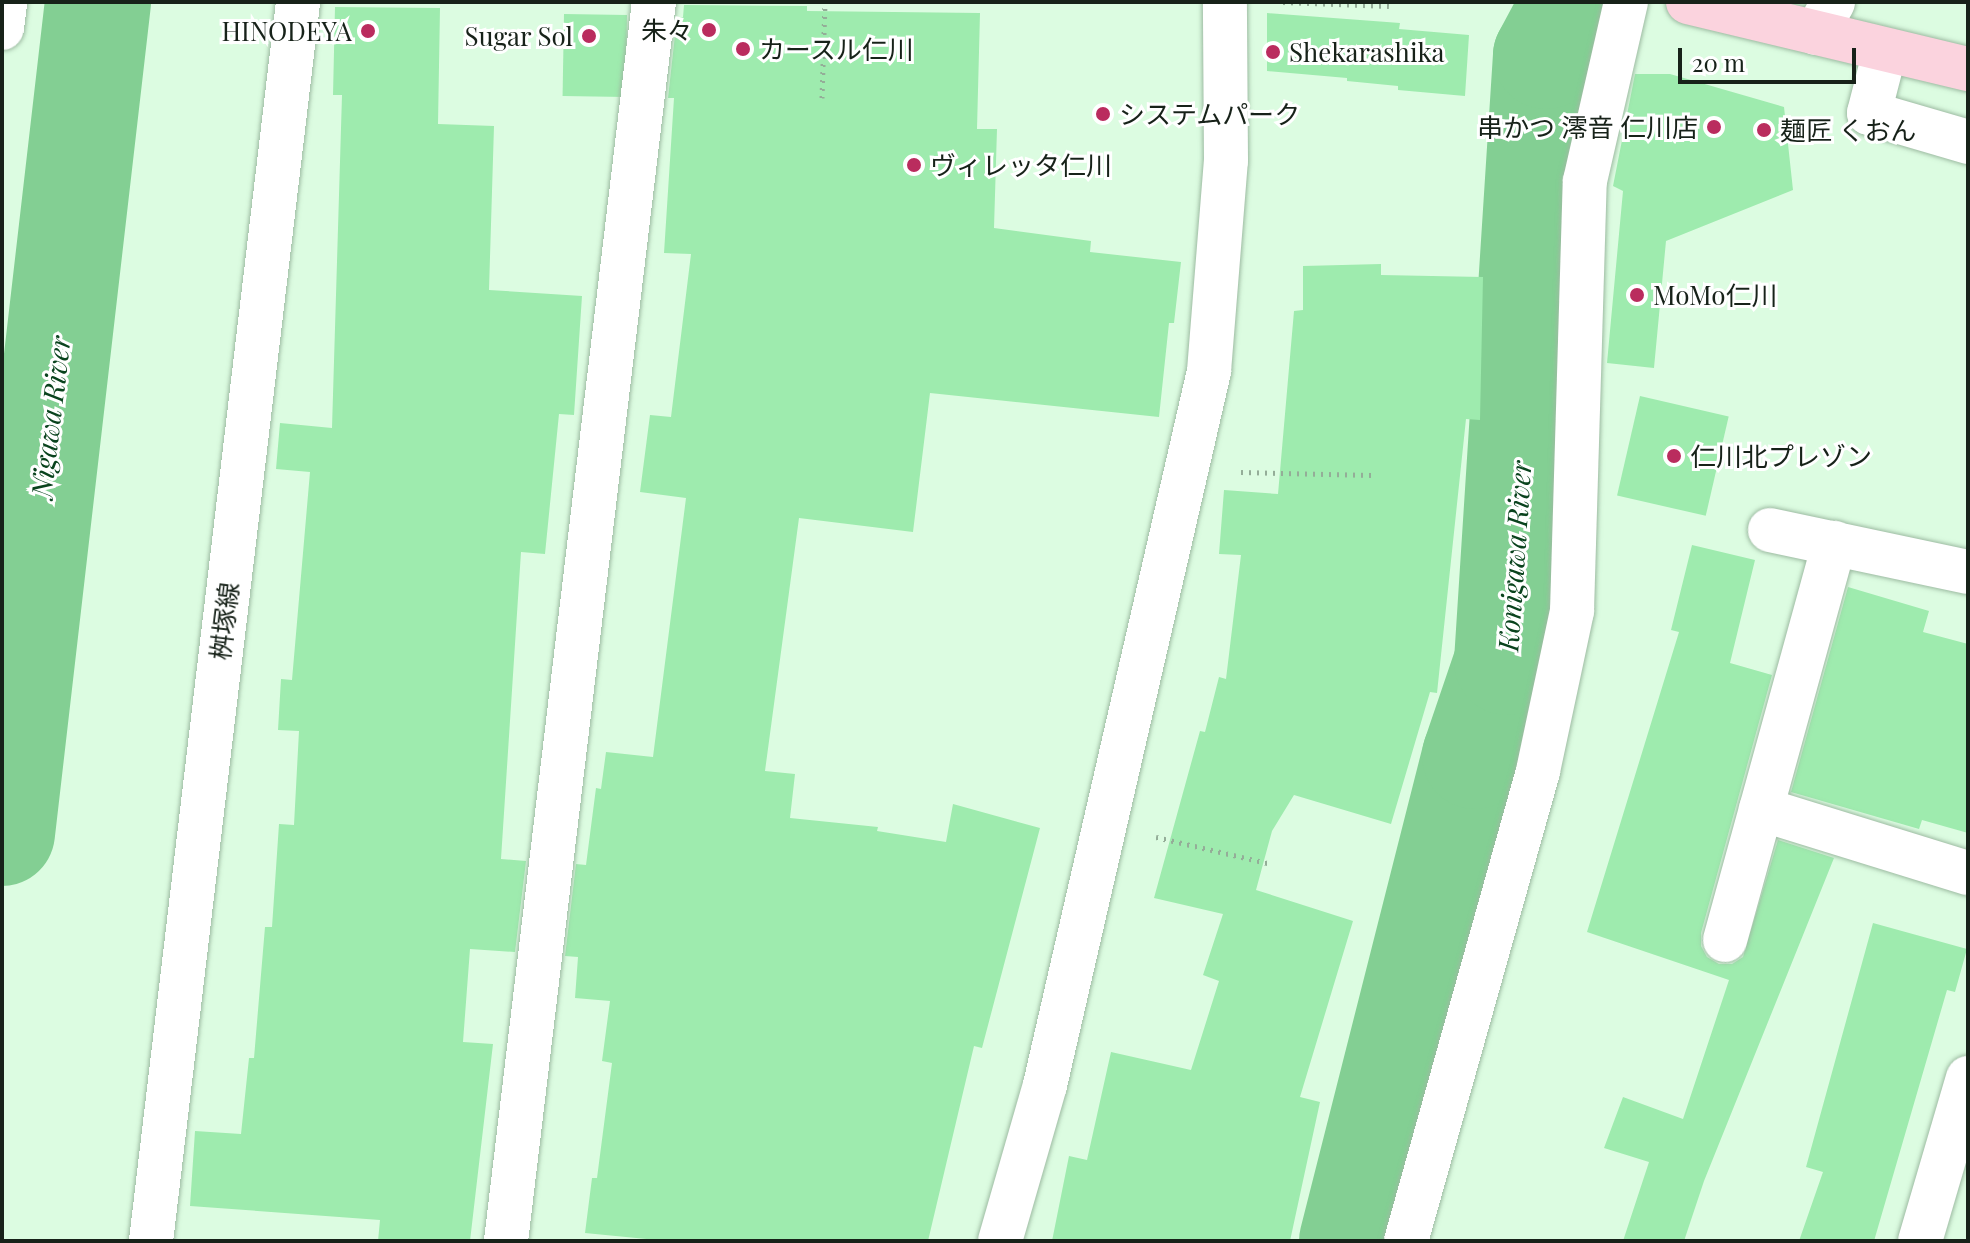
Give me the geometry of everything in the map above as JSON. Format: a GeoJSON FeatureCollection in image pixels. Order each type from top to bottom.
{"type":"FeatureCollection","features":[{"type":"Feature","properties":{"kind":"main road"},"geometry":{"type":"LineString","coordinates":[[1688,2],[1824,18],[1885,51],[1968,69]]}},
{"type":"Feature","properties":{"kind":"street"},"geometry":{"type":"LineString","coordinates":[[2,28],[5,2]]}},
{"type":"Feature","properties":{"kind":"street","name":"桝塚線"},"geometry":{"type":"LineString","coordinates":[[151,1241],[298,2]]}},
{"type":"Feature","properties":{"kind":"street"},"geometry":{"type":"LineString","coordinates":[[506,1241],[654,2]]}},
{"type":"Feature","properties":{"kind":"street"},"geometry":{"type":"LineString","coordinates":[[1000,1241],[1045,1085],[1209,371],[1226,161],[1225,2]]}},
{"type":"Feature","properties":{"kind":"street"},"geometry":{"type":"LineString","coordinates":[[1406,1241],[1538,771],[1572,611],[1585,181],[1626,2]]}},
{"type":"Feature","properties":{"kind":"street"},"geometry":{"type":"LineString","coordinates":[[1885,51],[1869,113],[1968,142]]}},
{"type":"Feature","properties":{"kind":"street"},"geometry":{"type":"LineString","coordinates":[[1770,530],[1968,572]]}},
{"type":"Feature","properties":{"kind":"street"},"geometry":{"type":"LineString","coordinates":[[1725,940],[1834,543]]}},
{"type":"Feature","properties":{"kind":"street"},"geometry":{"type":"LineString","coordinates":[[1761,809],[1968,873]]}},
{"type":"Feature","properties":{"kind":"street"},"geometry":{"type":"LineString","coordinates":[[1920,1241],[1968,1078]]}},
{"type":"Feature","properties":{"kind":"path"},"geometry":{"type":"LineString","coordinates":[[822,98],[825,2]]}},
{"type":"Feature","properties":{"kind":"path"},"geometry":{"type":"LineString","coordinates":[[1283,2],[1389,6]]}},
{"type":"Feature","properties":{"kind":"path"},"geometry":{"type":"LineString","coordinates":[[1186,471],[1372,475]]}},
{"type":"Feature","properties":{"kind":"path"},"geometry":{"type":"LineString","coordinates":[[1105,824],[1272,864]]}},
{"type":"Feature","properties":{"kind":"building"},"geometry":{"type":"Polygon","coordinates":[[[684,5],[807,6],[807,11],[980,13],[977,129],[997,129],[994,228],[1091,241],[1090,252],[1181,262],[1174,323],[1169,323],[1159,417],[930,393],[913,532],[799,518],[765,771],[795,774],[790,818],[878,827],[877,831],[946,842],[953,804],[1040,828],[982,1048],[974,1046],[928,1241],[667,1241],[585,1233],[592,1178],[597,1178],[612,1063],[602,1061],[610,1001],[575,998],[578,957],[565,956],[576,864],[586,865],[596,788],[601,789],[606,752],[653,757],[686,498],[640,492],[650,415],[671,417],[691,254],[664,253],[674,98],[668,98],[677,17],[683,17],[684,5]]]}},
{"type":"Feature","properties":{"kind":"building"},"geometry":{"type":"Polygon","coordinates":[[[335,7],[440,8],[438,124],[494,126],[489,290],[582,296],[574,415],[559,414],[545,554],[521,552],[501,859],[526,861],[515,952],[470,949],[463,1042],[493,1044],[470,1241],[378,1241],[380,1220],[190,1206],[195,1131],[241,1134],[249,1058],[254,1058],[265,927],[272,927],[279,824],[294,825],[299,731],[278,730],[281,679],[292,680],[310,472],[276,469],[280,423],[332,428],[342,95],[333,95],[335,7]]]}},
{"type":"Feature","properties":{"kind":"building"},"geometry":{"type":"Polygon","coordinates":[[[1267,13],[1400,23],[1399,29],[1469,35],[1465,96],[1398,90],[1398,86],[1347,81],[1347,78],[1267,71],[1267,13]]]}},
{"type":"Feature","properties":{"kind":"building"},"geometry":{"type":"Polygon","coordinates":[[[564,14],[627,15],[626,97],[563,96],[564,14]]]}},
{"type":"Feature","properties":{"kind":"building"},"geometry":{"type":"Polygon","coordinates":[[[1635,74],[1670,74],[1784,107],[1793,190],[1666,241],[1654,368],[1607,363],[1623,191],[1613,186],[1635,74]]]}},
{"type":"Feature","properties":{"kind":"building"},"geometry":{"type":"Polygon","coordinates":[[[1381,264],[1381,275],[1483,277],[1480,420],[1466,419],[1437,693],[1430,692],[1391,824],[1294,795],[1272,831],[1256,890],[1353,921],[1300,1097],[1320,1102],[1290,1241],[1052,1241],[1069,1156],[1087,1160],[1111,1052],[1191,1070],[1219,981],[1203,975],[1223,914],[1154,898],[1200,731],[1205,732],[1219,677],[1226,679],[1241,555],[1219,554],[1224,490],[1278,494],[1294,311],[1303,310],[1303,266],[1381,264]]]}},
{"type":"Feature","properties":{"kind":"building","name":"仁川北プレゾン"},"geometry":{"type":"Polygon","coordinates":[[[1640,396],[1729,416],[1706,516],[1617,495],[1640,396]]]}},
{"type":"Feature","properties":{"kind":"building"},"geometry":{"type":"Polygon","coordinates":[[[1692,545],[1755,560],[1730,663],[1772,675],[1701,933],[1701,946],[1707,957],[1719,964],[1732,964],[1743,957],[1778,840],[1834,858],[1704,1181],[1684,1241],[1623,1241],[1649,1162],[1604,1148],[1623,1097],[1683,1119],[1729,980],[1587,932],[1679,632],[1671,630],[1692,545]]]}},
{"type":"Feature","properties":{"kind":"building"},"geometry":{"type":"Polygon","coordinates":[[[1848,587],[1929,611],[1923,632],[1968,644],[1968,833],[1922,820],[1919,829],[1791,792],[1848,587]]]}},
{"type":"Feature","properties":{"kind":"building"},"geometry":{"type":"Polygon","coordinates":[[[1873,923],[1967,949],[1955,992],[1947,990],[1874,1241],[1799,1241],[1823,1172],[1806,1167],[1873,923]]]}},
{"type":"Feature","properties":{"kind":"waterway","name":"Nigawa River"},"geometry":{"type":"LineString","coordinates":[[2,833],[98,2]]}},
{"type":"Feature","properties":{"kind":"waterway","name":"Konigawa River"},"geometry":{"type":"LineString","coordinates":[[1352,1241],[1475,756],[1507,662],[1546,56],[1575,2]]}},
{"type":"Feature","properties":{"kind":"place","name":"朱々"},"geometry":{"type":"Point","coordinates":[709,30]}},
{"type":"Feature","properties":{"kind":"place","name":"HINODEYA"},"geometry":{"type":"Point","coordinates":[368,31]}},
{"type":"Feature","properties":{"kind":"place","name":"Sugar Sol"},"geometry":{"type":"Point","coordinates":[589,36]}},
{"type":"Feature","properties":{"kind":"place","name":"カースル仁川"},"geometry":{"type":"Point","coordinates":[743,49]}},
{"type":"Feature","properties":{"kind":"place","name":"Shekarashika"},"geometry":{"type":"Point","coordinates":[1273,52]}},
{"type":"Feature","properties":{"kind":"place","name":"システムパーク"},"geometry":{"type":"Point","coordinates":[1103,114]}},
{"type":"Feature","properties":{"kind":"place","name":"串かつ 澪音 仁川店"},"geometry":{"type":"Point","coordinates":[1714,127]}},
{"type":"Feature","properties":{"kind":"place","name":"麺匠 くおん"},"geometry":{"type":"Point","coordinates":[1764,130]}},
{"type":"Feature","properties":{"kind":"place","name":"ヴィレッタ仁川"},"geometry":{"type":"Point","coordinates":[914,165]}},
{"type":"Feature","properties":{"kind":"place","name":"MoMo仁川"},"geometry":{"type":"Point","coordinates":[1637,295]}},
{"type":"Feature","properties":{"kind":"place","name":"仁川北プレゾン"},"geometry":{"type":"Point","coordinates":[1674,456]}}]}
